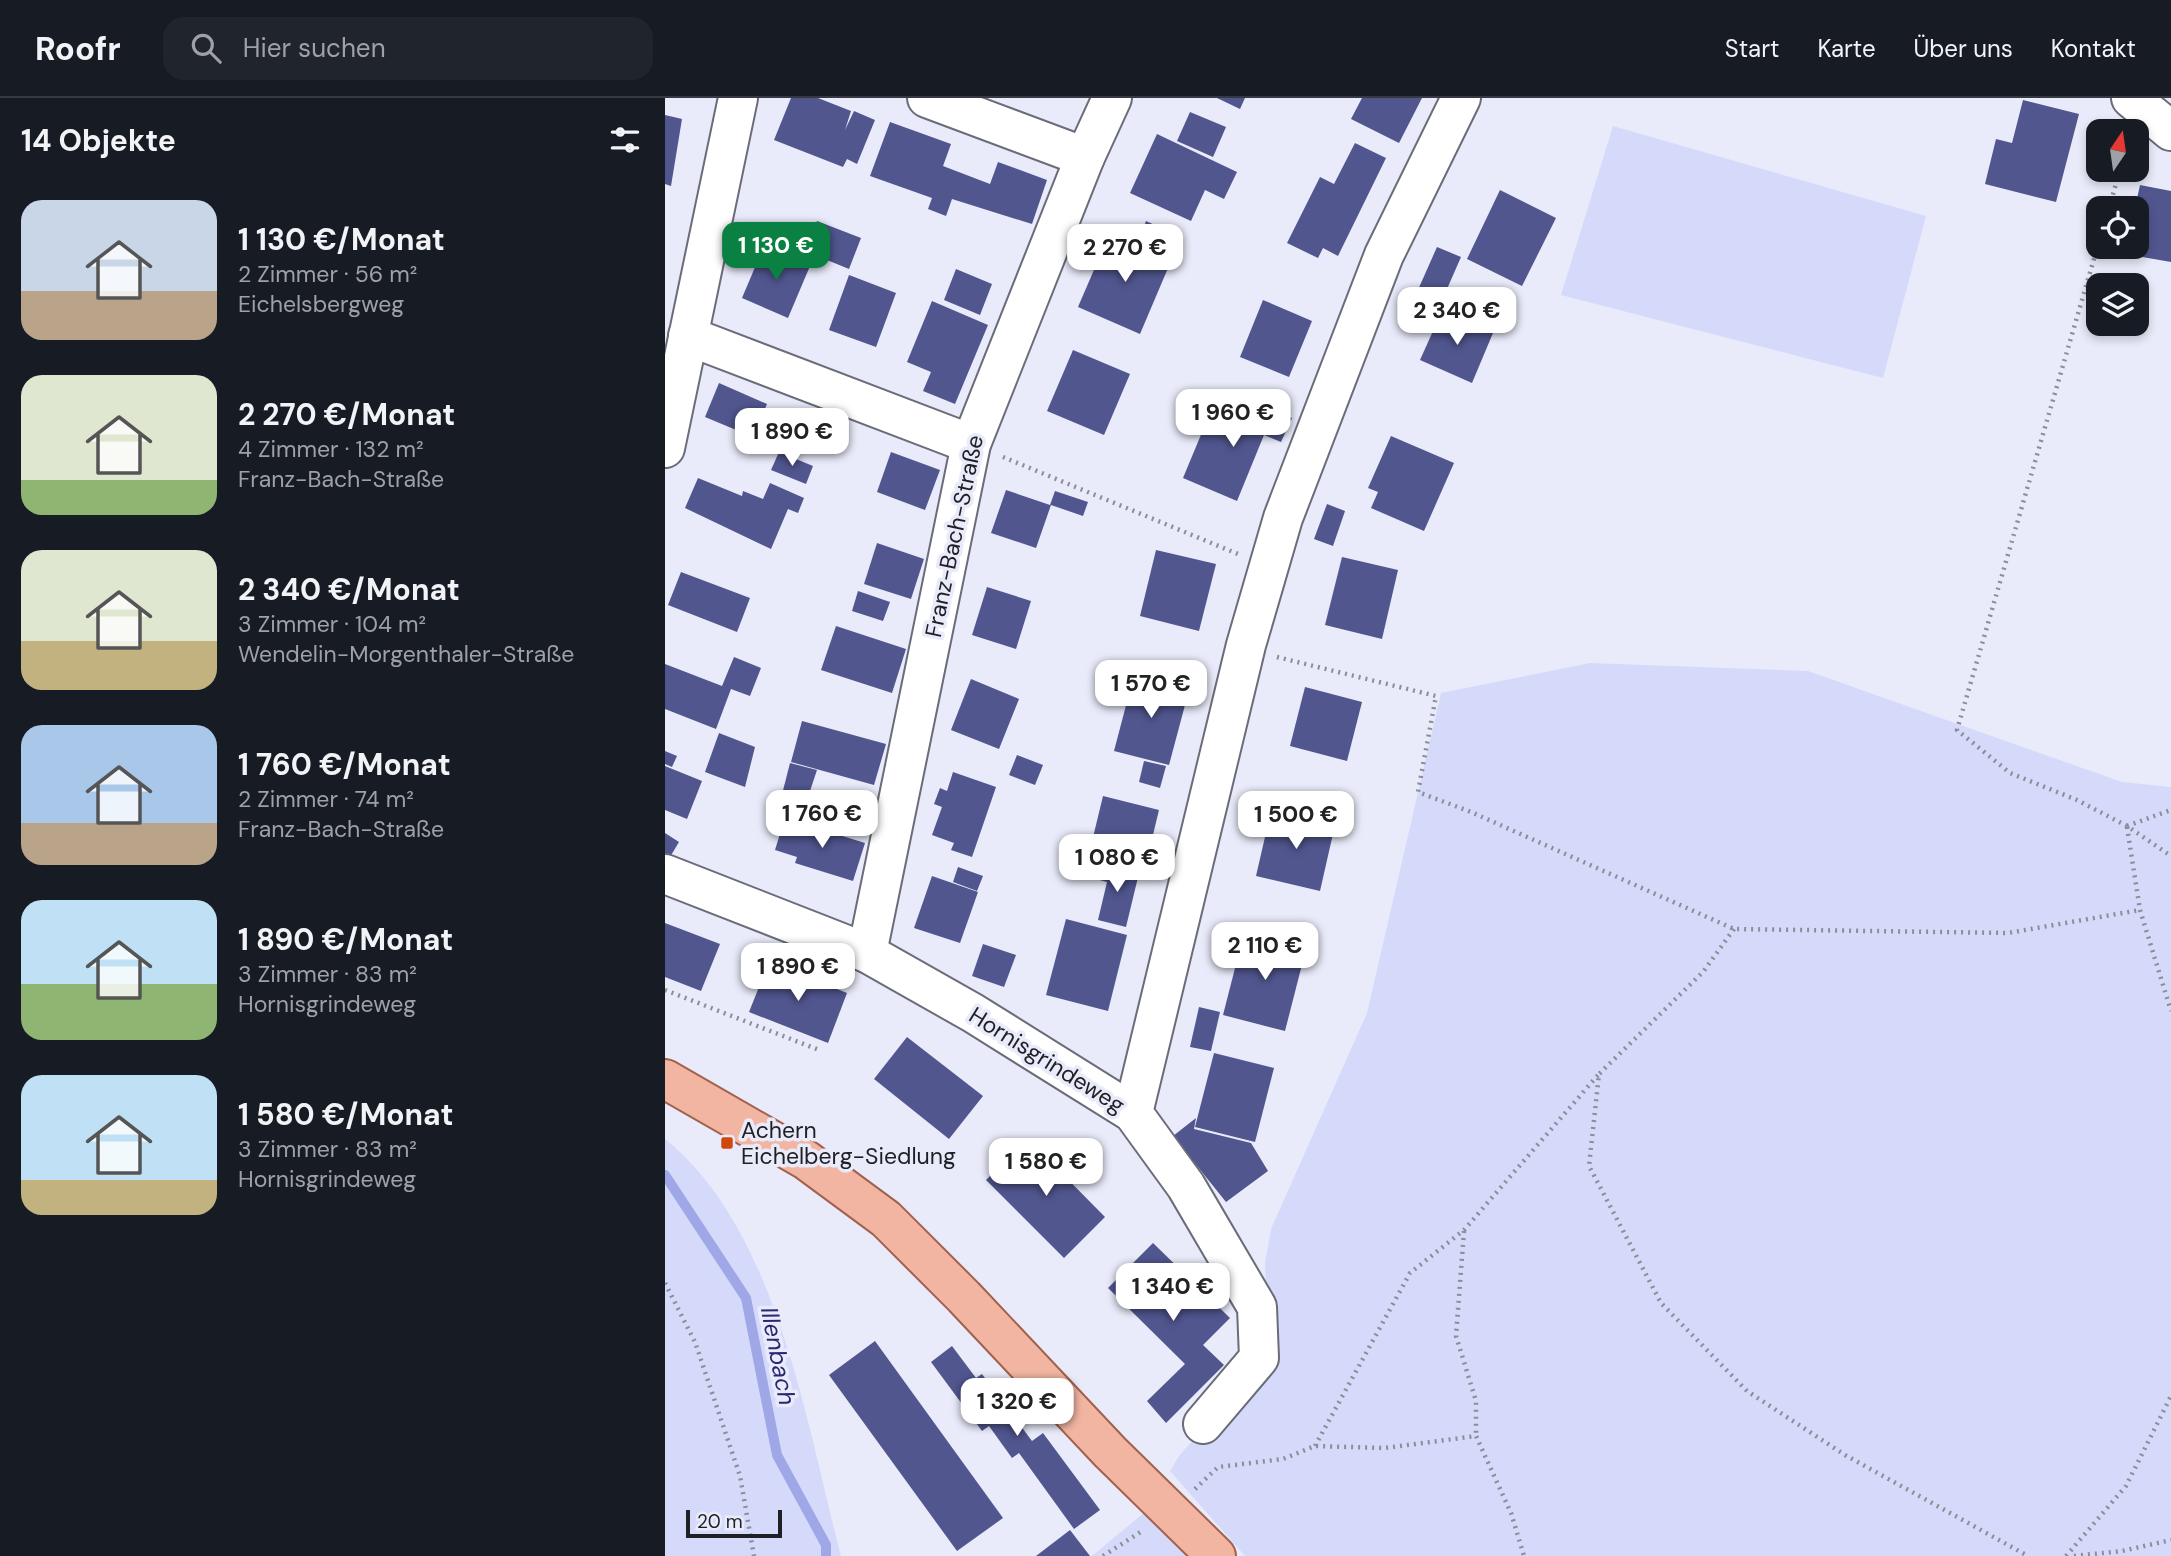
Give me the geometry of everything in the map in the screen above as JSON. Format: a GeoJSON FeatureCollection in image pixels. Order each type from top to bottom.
{"type":"FeatureCollection","features":[{"type":"Feature","properties":{"kind":"main road"},"geometry":{"type":"LineString","coordinates":[[665,1079],[806,1160],[886,1219],[1216,1556]]}},
{"type":"Feature","properties":{"kind":"street"},"geometry":{"type":"LineString","coordinates":[[665,448],[670,389],[688,336],[738,98]]}},
{"type":"Feature","properties":{"kind":"street"},"geometry":{"type":"LineString","coordinates":[[927,98],[1086,157]]}},
{"type":"Feature","properties":{"kind":"street","name":"Franz-Bach-Straße"},"geometry":{"type":"LineString","coordinates":[[867,953],[971,444],[1112,98]]}},
{"type":"Feature","properties":{"kind":"street"},"geometry":{"type":"LineString","coordinates":[[1133,1113],[1245,649],[1283,518],[1384,256],[1461,98]]}},
{"type":"Feature","properties":{"kind":"street"},"geometry":{"type":"LineString","coordinates":[[2131,98],[2171,131]]}},
{"type":"Feature","properties":{"kind":"street"},"geometry":{"type":"LineString","coordinates":[[688,336],[971,444]]}},
{"type":"Feature","properties":{"kind":"street","name":"Hornisgrindeweg"},"geometry":{"type":"LineString","coordinates":[[665,874],[867,953],[973,1013],[1133,1113],[1186,1186],[1257,1307],[1259,1358],[1203,1424]]}},
{"type":"Feature","properties":{"kind":"path"},"geometry":{"type":"LineString","coordinates":[[2094,259],[1957,730],[2010,774],[2077,800],[2127,826],[2171,856]]}},
{"type":"Feature","properties":{"kind":"path"},"geometry":{"type":"LineString","coordinates":[[971,444],[1268,565]]}},
{"type":"Feature","properties":{"kind":"path"},"geometry":{"type":"LineString","coordinates":[[1245,649],[1436,696],[1418,792],[1471,812],[1734,929],[2008,933],[2140,910]]}},
{"type":"Feature","properties":{"kind":"path"},"geometry":{"type":"LineString","coordinates":[[2127,826],[2171,810]]}},
{"type":"Feature","properties":{"kind":"path"},"geometry":{"type":"LineString","coordinates":[[2127,826],[2140,910],[2171,1011]]}},
{"type":"Feature","properties":{"kind":"path"},"geometry":{"type":"LineString","coordinates":[[1315,1446],[1410,1273],[1464,1230],[1599,1074],[1703,972],[1734,929]]}},
{"type":"Feature","properties":{"kind":"path"},"geometry":{"type":"LineString","coordinates":[[665,990],[819,1050]]}},
{"type":"Feature","properties":{"kind":"path"},"geometry":{"type":"LineString","coordinates":[[1599,1074],[1589,1166],[1661,1303],[1747,1391],[1845,1455],[2028,1556]]}},
{"type":"Feature","properties":{"kind":"path"},"geometry":{"type":"LineString","coordinates":[[1464,1230],[1456,1336],[1476,1401],[1476,1436],[1511,1513],[1524,1556]]}},
{"type":"Feature","properties":{"kind":"path"},"geometry":{"type":"LineString","coordinates":[[665,1283],[695,1342],[740,1476],[754,1556]]}},
{"type":"Feature","properties":{"kind":"path"},"geometry":{"type":"LineString","coordinates":[[2066,1556],[2126,1486],[2171,1395]]}},
{"type":"Feature","properties":{"kind":"path"},"geometry":{"type":"LineString","coordinates":[[1103,1556],[1171,1513],[1218,1467],[1283,1459],[1315,1446],[1385,1448],[1476,1436]]}},
{"type":"Feature","properties":{"kind":"path"},"geometry":{"type":"LineString","coordinates":[[2074,1556],[2123,1553],[2171,1540]]}},
{"type":"Feature","properties":{"kind":"shaded area"},"geometry":{"type":"Polygon","coordinates":[[[1613,126],[1926,216],[1883,378],[1561,295],[1613,126]]]}},
{"type":"Feature","properties":{"kind":"shaded area"},"geometry":{"type":"Polygon","coordinates":[[[1590,663],[1808,671],[2122,782],[2171,787],[2171,1556],[1245,1556],[1170,1471],[1179,1456],[1269,1355],[1265,1263],[1271,1229],[1367,1013],[1441,693],[1590,663]]]}},
{"type":"Feature","properties":{"kind":"shaded area"},"geometry":{"type":"Polygon","coordinates":[[[665,1139],[703,1177],[735,1223],[761,1275],[782,1331],[799,1389],[841,1556],[665,1556],[665,1139]]]}},
{"type":"Feature","properties":{"kind":"shaded area"},"geometry":{"type":"Polygon","coordinates":[[[1145,1512],[1190,1556],[1092,1556],[1145,1512]]]}},
{"type":"Feature","properties":{"kind":"building"},"geometry":{"type":"Polygon","coordinates":[[[791,98],[818,98],[851,111],[845,130],[854,111],[875,120],[857,164],[847,159],[843,167],[774,140],[791,98]]]}},
{"type":"Feature","properties":{"kind":"building"},"geometry":{"type":"Polygon","coordinates":[[[1217,98],[1245,98],[1240,109],[1217,98]]]}},
{"type":"Feature","properties":{"kind":"building"},"geometry":{"type":"Polygon","coordinates":[[[1362,98],[1422,98],[1399,143],[1351,119],[1362,98]]]}},
{"type":"Feature","properties":{"kind":"building"},"geometry":{"type":"Polygon","coordinates":[[[2023,100],[2079,114],[2056,202],[1985,184],[1996,139],[2012,143],[2023,100]]]}},
{"type":"Feature","properties":{"kind":"building"},"geometry":{"type":"Polygon","coordinates":[[[1190,112],[1226,127],[1213,157],[1177,141],[1190,112]]]}},
{"type":"Feature","properties":{"kind":"building"},"geometry":{"type":"Polygon","coordinates":[[[665,115],[682,119],[671,186],[665,184],[665,115]]]}},
{"type":"Feature","properties":{"kind":"building"},"geometry":{"type":"Polygon","coordinates":[[[890,122],[951,144],[943,166],[990,184],[998,162],[1047,180],[1032,224],[952,199],[946,216],[928,209],[932,198],[870,176],[890,122]]]}},
{"type":"Feature","properties":{"kind":"building"},"geometry":{"type":"Polygon","coordinates":[[[1157,134],[1237,172],[1224,199],[1205,190],[1191,221],[1130,193],[1157,134]]]}},
{"type":"Feature","properties":{"kind":"building"},"geometry":{"type":"Polygon","coordinates":[[[1355,143],[1386,158],[1338,256],[1323,248],[1318,258],[1287,243],[1320,177],[1334,184],[1355,143]]]}},
{"type":"Feature","properties":{"kind":"building"},"geometry":{"type":"Polygon","coordinates":[[[2140,185],[2171,191],[2171,262],[2149,258],[2149,196],[2138,196],[2140,185]]]}},
{"type":"Feature","properties":{"kind":"building"},"geometry":{"type":"Polygon","coordinates":[[[1500,190],[1556,218],[1522,286],[1467,259],[1500,190]]]}},
{"type":"Feature","properties":{"kind":"building"},"geometry":{"type":"Polygon","coordinates":[[[817,221],[861,238],[849,269],[805,251],[817,221]]]}},
{"type":"Feature","properties":{"kind":"building"},"geometry":{"type":"Polygon","coordinates":[[[1146,221],[1183,238],[1174,261],[1137,245],[1146,221]]]}},
{"type":"Feature","properties":{"kind":"building"},"geometry":{"type":"Polygon","coordinates":[[[1109,235],[1171,261],[1140,334],[1078,307],[1109,235]]]}},
{"type":"Feature","properties":{"kind":"building"},"geometry":{"type":"Polygon","coordinates":[[[764,246],[810,266],[788,318],[742,298],[764,246]]]}},
{"type":"Feature","properties":{"kind":"building"},"geometry":{"type":"Polygon","coordinates":[[[1437,247],[1461,257],[1437,312],[1413,301],[1437,247]]]}},
{"type":"Feature","properties":{"kind":"building"},"geometry":{"type":"Polygon","coordinates":[[[956,269],[992,284],[980,315],[944,300],[956,269]]]}},
{"type":"Feature","properties":{"kind":"building"},"geometry":{"type":"Polygon","coordinates":[[[849,275],[896,293],[876,347],[829,330],[849,275]]]}},
{"type":"Feature","properties":{"kind":"building"},"geometry":{"type":"Polygon","coordinates":[[[1263,300],[1312,321],[1289,377],[1240,357],[1263,300]]]}},
{"type":"Feature","properties":{"kind":"building"},"geometry":{"type":"Polygon","coordinates":[[[932,301],[988,325],[955,404],[923,391],[931,372],[907,362],[932,301]]]}},
{"type":"Feature","properties":{"kind":"building"},"geometry":{"type":"Polygon","coordinates":[[[1442,311],[1493,333],[1472,383],[1420,360],[1442,311]]]}},
{"type":"Feature","properties":{"kind":"building"},"geometry":{"type":"Polygon","coordinates":[[[1073,350],[1130,374],[1104,435],[1047,411],[1073,350]]]}},
{"type":"Feature","properties":{"kind":"building"},"geometry":{"type":"Polygon","coordinates":[[[719,383],[767,404],[753,437],[705,417],[719,383]]]}},
{"type":"Feature","properties":{"kind":"building"},"geometry":{"type":"Polygon","coordinates":[[[1250,399],[1292,418],[1281,442],[1264,435],[1237,501],[1183,478],[1210,413],[1239,425],[1250,399]]]}},
{"type":"Feature","properties":{"kind":"building"},"geometry":{"type":"Polygon","coordinates":[[[1391,436],[1454,463],[1424,531],[1371,508],[1378,492],[1368,488],[1391,436]]]}},
{"type":"Feature","properties":{"kind":"building"},"geometry":{"type":"Polygon","coordinates":[[[779,452],[813,466],[806,484],[771,470],[779,452]]]}},
{"type":"Feature","properties":{"kind":"building"},"geometry":{"type":"Polygon","coordinates":[[[891,452],[940,470],[925,510],[877,492],[891,452]]]}},
{"type":"Feature","properties":{"kind":"building"},"geometry":{"type":"Polygon","coordinates":[[[698,478],[742,496],[743,491],[763,499],[770,483],[804,498],[798,513],[788,509],[771,549],[685,508],[698,478]]]}},
{"type":"Feature","properties":{"kind":"building"},"geometry":{"type":"Polygon","coordinates":[[[1006,490],[1050,505],[1055,491],[1088,502],[1083,516],[1051,505],[1036,548],[991,533],[1006,490]]]}},
{"type":"Feature","properties":{"kind":"building"},"geometry":{"type":"Polygon","coordinates":[[[1327,504],[1345,511],[1333,546],[1314,539],[1327,504]]]}},
{"type":"Feature","properties":{"kind":"building"},"geometry":{"type":"Polygon","coordinates":[[[877,543],[924,559],[911,599],[864,584],[877,543]]]}},
{"type":"Feature","properties":{"kind":"building"},"geometry":{"type":"Polygon","coordinates":[[[1156,550],[1216,564],[1199,631],[1140,616],[1156,550]]]}},
{"type":"Feature","properties":{"kind":"building"},"geometry":{"type":"Polygon","coordinates":[[[1342,557],[1398,570],[1382,639],[1325,625],[1342,557]]]}},
{"type":"Feature","properties":{"kind":"building"},"geometry":{"type":"Polygon","coordinates":[[[681,572],[750,598],[737,632],[668,605],[681,572]]]}},
{"type":"Feature","properties":{"kind":"building"},"geometry":{"type":"Polygon","coordinates":[[[987,587],[1031,601],[1016,649],[972,635],[987,587]]]}},
{"type":"Feature","properties":{"kind":"building"},"geometry":{"type":"Polygon","coordinates":[[[858,591],[890,602],[883,621],[852,611],[858,591]]]}},
{"type":"Feature","properties":{"kind":"building"},"geometry":{"type":"Polygon","coordinates":[[[836,626],[906,649],[892,693],[821,670],[836,626]]]}},
{"type":"Feature","properties":{"kind":"building"},"geometry":{"type":"Polygon","coordinates":[[[734,657],[761,668],[750,696],[731,689],[716,729],[665,709],[665,664],[722,686],[734,657]]]}},
{"type":"Feature","properties":{"kind":"building"},"geometry":{"type":"Polygon","coordinates":[[[1134,675],[1189,690],[1169,765],[1114,751],[1134,675]]]}},
{"type":"Feature","properties":{"kind":"building"},"geometry":{"type":"Polygon","coordinates":[[[971,679],[1019,699],[999,749],[951,730],[971,679]]]}},
{"type":"Feature","properties":{"kind":"building"},"geometry":{"type":"Polygon","coordinates":[[[1305,687],[1362,702],[1347,761],[1290,746],[1305,687]]]}},
{"type":"Feature","properties":{"kind":"building"},"geometry":{"type":"Polygon","coordinates":[[[802,721],[886,744],[874,785],[791,762],[802,721]]]}},
{"type":"Feature","properties":{"kind":"building"},"geometry":{"type":"Polygon","coordinates":[[[719,733],[755,747],[745,787],[705,772],[719,733]]]}},
{"type":"Feature","properties":{"kind":"building"},"geometry":{"type":"Polygon","coordinates":[[[665,751],[677,756],[672,767],[665,764],[665,751]]]}},
{"type":"Feature","properties":{"kind":"building"},"geometry":{"type":"Polygon","coordinates":[[[1017,755],[1043,765],[1035,785],[1009,775],[1017,755]]]}},
{"type":"Feature","properties":{"kind":"building"},"geometry":{"type":"Polygon","coordinates":[[[1144,761],[1166,766],[1160,788],[1139,782],[1144,761]]]}},
{"type":"Feature","properties":{"kind":"building"},"geometry":{"type":"Polygon","coordinates":[[[790,763],[817,770],[799,824],[776,818],[790,763]]]}},
{"type":"Feature","properties":{"kind":"building"},"geometry":{"type":"Polygon","coordinates":[[[665,766],[702,781],[687,819],[665,810],[665,766]]]}},
{"type":"Feature","properties":{"kind":"building"},"geometry":{"type":"Polygon","coordinates":[[[953,772],[996,787],[972,857],[951,850],[954,843],[932,835],[942,807],[934,804],[940,788],[947,791],[953,772]]]}},
{"type":"Feature","properties":{"kind":"building"},"geometry":{"type":"Polygon","coordinates":[[[1103,796],[1159,810],[1144,872],[1088,858],[1103,796]]]}},
{"type":"Feature","properties":{"kind":"building"},"geometry":{"type":"Polygon","coordinates":[[[1271,811],[1335,825],[1320,891],[1256,876],[1271,811]]]}},
{"type":"Feature","properties":{"kind":"building"},"geometry":{"type":"Polygon","coordinates":[[[783,824],[805,831],[807,825],[865,843],[853,881],[795,863],[797,857],[775,850],[783,824]]]}},
{"type":"Feature","properties":{"kind":"building"},"geometry":{"type":"Polygon","coordinates":[[[665,833],[679,842],[670,857],[665,855],[665,833]]]}},
{"type":"Feature","properties":{"kind":"building"},"geometry":{"type":"Polygon","coordinates":[[[1101,863],[1139,873],[1126,927],[1098,920],[1107,882],[1096,879],[1101,863]]]}},
{"type":"Feature","properties":{"kind":"building"},"geometry":{"type":"Polygon","coordinates":[[[958,867],[983,876],[977,891],[953,882],[958,867]]]}},
{"type":"Feature","properties":{"kind":"building"},"geometry":{"type":"Polygon","coordinates":[[[932,876],[978,892],[960,943],[914,928],[932,876]]]}},
{"type":"Feature","properties":{"kind":"building"},"geometry":{"type":"Polygon","coordinates":[[[1066,919],[1127,935],[1108,1011],[1046,995],[1066,919]]]}},
{"type":"Feature","properties":{"kind":"building"},"geometry":{"type":"Polygon","coordinates":[[[665,923],[720,944],[701,991],[665,977],[665,923]]]}},
{"type":"Feature","properties":{"kind":"building"},"geometry":{"type":"Polygon","coordinates":[[[1244,933],[1306,949],[1285,1031],[1223,1015],[1244,933]]]}},
{"type":"Feature","properties":{"kind":"building"},"geometry":{"type":"Polygon","coordinates":[[[983,944],[1016,955],[1004,987],[972,976],[983,944]]]}},
{"type":"Feature","properties":{"kind":"building"},"geometry":{"type":"Polygon","coordinates":[[[769,962],[847,993],[828,1043],[749,1012],[769,962]]]}},
{"type":"Feature","properties":{"kind":"building"},"geometry":{"type":"Polygon","coordinates":[[[1199,1007],[1220,1012],[1211,1051],[1190,1047],[1199,1007]]]}},
{"type":"Feature","properties":{"kind":"building"},"geometry":{"type":"Polygon","coordinates":[[[907,1037],[983,1096],[949,1139],[874,1079],[907,1037]]]}},
{"type":"Feature","properties":{"kind":"building"},"geometry":{"type":"Polygon","coordinates":[[[1214,1053],[1274,1068],[1255,1142],[1195,1127],[1214,1053]]]}},
{"type":"Feature","properties":{"kind":"building"},"geometry":{"type":"Polygon","coordinates":[[[1196,1118],[1194,1129],[1251,1143],[1268,1171],[1226,1202],[1173,1136],[1196,1118]]]}},
{"type":"Feature","properties":{"kind":"building"},"geometry":{"type":"Polygon","coordinates":[[[1028,1139],[1105,1217],[1064,1258],[986,1180],[1028,1139]]]}},
{"type":"Feature","properties":{"kind":"building"},"geometry":{"type":"Polygon","coordinates":[[[1153,1243],[1230,1318],[1203,1345],[1224,1365],[1166,1423],[1147,1401],[1185,1364],[1108,1288],[1153,1243]]]}},
{"type":"Feature","properties":{"kind":"building"},"geometry":{"type":"Polygon","coordinates":[[[875,1341],[1003,1518],[957,1551],[829,1375],[875,1341]]]}},
{"type":"Feature","properties":{"kind":"building"},"geometry":{"type":"Polygon","coordinates":[[[952,1346],[976,1378],[982,1374],[1032,1441],[1043,1433],[1100,1510],[1074,1529],[1019,1453],[1012,1458],[989,1426],[982,1431],[931,1362],[952,1346]]]}},
{"type":"Feature","properties":{"kind":"building"},"geometry":{"type":"Polygon","coordinates":[[[1070,1530],[1090,1556],[1036,1556],[1070,1530]]]}},
{"type":"Feature","properties":{"kind":"waterway","name":"Illenbach"},"geometry":{"type":"LineString","coordinates":[[665,1175],[746,1298],[777,1455],[826,1545],[826,1556]]}},
{"type":"Feature","properties":{"kind":"place","name":"Achern Eichelberg-Siedlung"},"geometry":{"type":"Point","coordinates":[727,1143]}}]}
